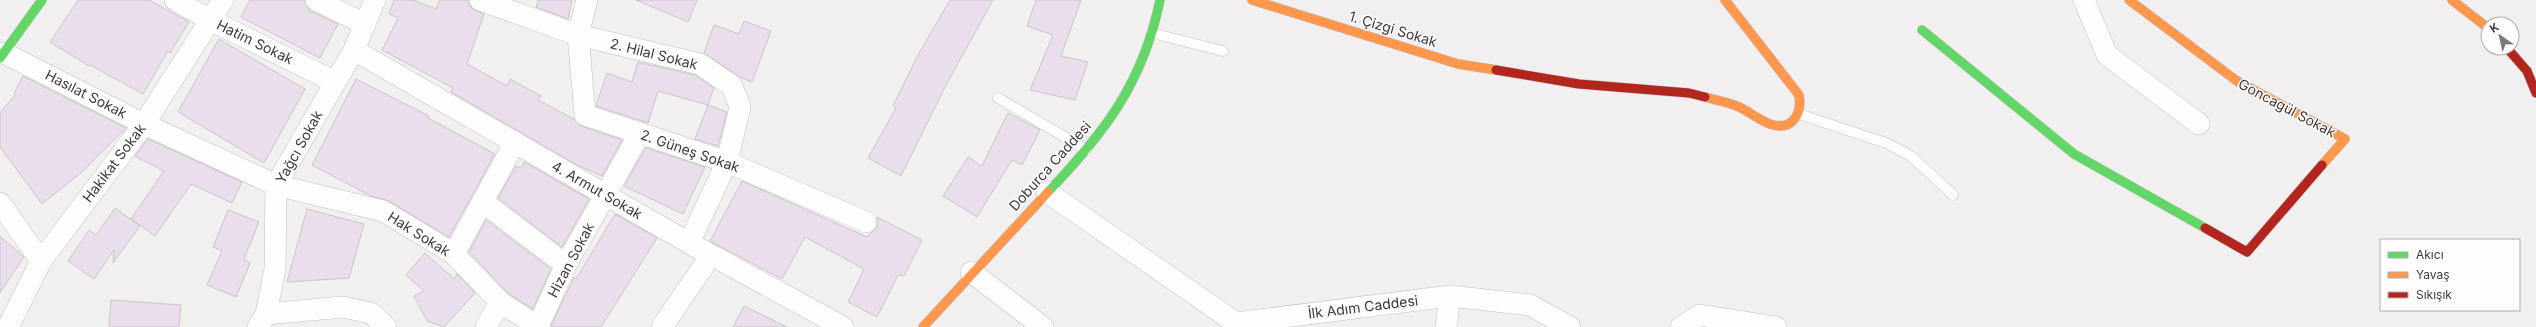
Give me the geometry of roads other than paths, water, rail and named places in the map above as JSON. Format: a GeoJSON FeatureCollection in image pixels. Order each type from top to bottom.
{"type":"FeatureCollection","features":[{"type":"Feature","properties":{"kind":"street"},"geometry":{"type":"LineString","coordinates":[[2,56],[42,0]]}},
{"type":"Feature","properties":{"kind":"street","name":"Hatim Sokak"},"geometry":{"type":"LineString","coordinates":[[175,0],[210,20],[336,82]]}},
{"type":"Feature","properties":{"kind":"street","name":"Hakikat Sokak"},"geometry":{"type":"LineString","coordinates":[[8,327],[42,261],[144,124],[223,0]]}},
{"type":"Feature","properties":{"kind":"street"},"geometry":{"type":"LineString","coordinates":[[316,0],[365,24]]}},
{"type":"Feature","properties":{"kind":"street","name":"Yağcı Sokak"},"geometry":{"type":"LineString","coordinates":[[262,321],[275,269],[276,185],[354,50],[375,0]]}},
{"type":"Feature","properties":{"kind":"street","name":"2. Hilal Sokak"},"geometry":{"type":"LineString","coordinates":[[480,0],[578,36],[700,64],[732,86],[740,108],[727,162],[689,243]]}},
{"type":"Feature","properties":{"kind":"street"},"geometry":{"type":"LineString","coordinates":[[578,36],[587,0]]}},
{"type":"Feature","properties":{"kind":"street","name":"Doburca Caddesi"},"geometry":{"type":"LineString","coordinates":[[922,327],[971,272],[1087,150],[1135,80],[1152,33],[1160,0]]}},
{"type":"Feature","properties":{"kind":"street","name":"1. Çizgi Sokak"},"geometry":{"type":"LineString","coordinates":[[1252,0],[1458,64],[1579,84],[1689,92],[1738,106],[1779,126],[1790,123],[1799,114]]}},
{"type":"Feature","properties":{"kind":"street"},"geometry":{"type":"LineString","coordinates":[[1725,0],[1799,95],[1801,108],[1799,114]]}},
{"type":"Feature","properties":{"kind":"street"},"geometry":{"type":"LineString","coordinates":[[2084,0],[2107,54],[2199,124]]}},
{"type":"Feature","properties":{"kind":"street","name":"Goncagül Sokak"},"geometry":{"type":"LineString","coordinates":[[1922,30],[2074,154],[2247,252],[2345,139],[2237,81],[2129,0]]}},
{"type":"Feature","properties":{"kind":"street"},"geometry":{"type":"LineString","coordinates":[[2452,0],[2480,22]]}},
{"type":"Feature","properties":{"kind":"street","name":"2. Güneş Sokak"},"geometry":{"type":"LineString","coordinates":[[578,36],[585,115],[727,162],[866,222]]}},
{"type":"Feature","properties":{"kind":"street","name":"4. Armut Sokak"},"geometry":{"type":"LineString","coordinates":[[354,50],[606,196],[843,327]]}},
{"type":"Feature","properties":{"kind":"street","name":"Hasılat Sokak"},"geometry":{"type":"LineString","coordinates":[[2,56],[276,185]]}},
{"type":"Feature","properties":{"kind":"street"},"geometry":{"type":"LineString","coordinates":[[2514,56],[2527,71],[2536,93]]}},
{"type":"Feature","properties":{"kind":"street","name":"Hizan Sokak"},"geometry":{"type":"LineString","coordinates":[[539,326],[566,265],[640,133]]}},
{"type":"Feature","properties":{"kind":"street"},"geometry":{"type":"LineString","coordinates":[[454,254],[515,142]]}},
{"type":"Feature","properties":{"kind":"street","name":"Hak Sokak"},"geometry":{"type":"LineString","coordinates":[[276,185],[383,211],[454,254],[500,302],[539,326]]}},
{"type":"Feature","properties":{"kind":"street","name":"İlk Adım Caddesi"},"geometry":{"type":"LineString","coordinates":[[1047,192],[1235,325],[1450,296],[1530,305],[1570,327]]}},
{"type":"Feature","properties":{"kind":"street"},"geometry":{"type":"LineString","coordinates":[[483,202],[566,265]]}},
{"type":"Feature","properties":{"kind":"street"},"geometry":{"type":"LineString","coordinates":[[0,203],[42,261]]}},
{"type":"Feature","properties":{"kind":"street"},"geometry":{"type":"LineString","coordinates":[[662,327],[711,255]]}},
{"type":"Feature","properties":{"kind":"street"},"geometry":{"type":"LineString","coordinates":[[971,272],[1043,327]]}},
{"type":"Feature","properties":{"kind":"street"},"geometry":{"type":"LineString","coordinates":[[1446,327],[1450,296]]}},
{"type":"Feature","properties":{"kind":"street"},"geometry":{"type":"LineString","coordinates":[[486,327],[500,302]]}},
{"type":"Feature","properties":{"kind":"street"},"geometry":{"type":"LineString","coordinates":[[262,321],[343,307],[371,313],[386,327]]}},
{"type":"Feature","properties":{"kind":"street"},"geometry":{"type":"LineString","coordinates":[[1680,327],[1700,315],[1776,327]]}},
{"type":"Feature","properties":{"kind":"lane"},"geometry":{"type":"LineString","coordinates":[[1152,33],[1223,51]]}},
{"type":"Feature","properties":{"kind":"lane"},"geometry":{"type":"LineString","coordinates":[[998,98],[1087,150]]}},
{"type":"Feature","properties":{"kind":"lane"},"geometry":{"type":"LineString","coordinates":[[1799,114],[1886,143],[1911,156],[1953,195]]}}]}
